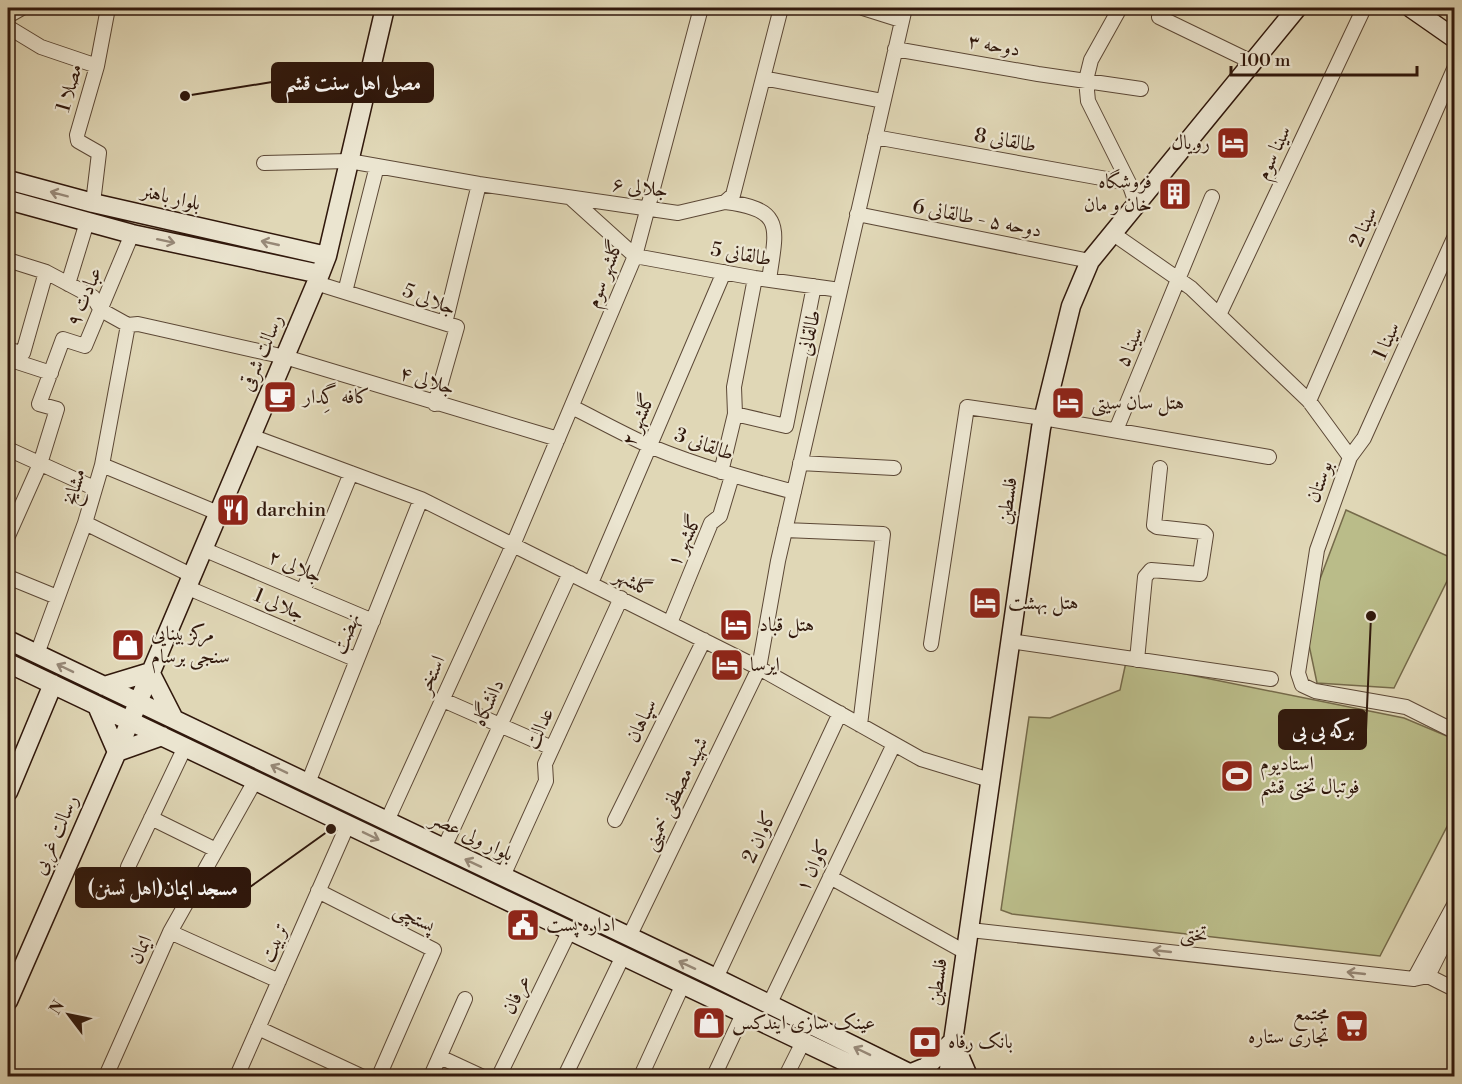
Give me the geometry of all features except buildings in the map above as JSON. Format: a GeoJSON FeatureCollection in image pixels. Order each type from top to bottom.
{"type":"FeatureCollection","features":[{"type":"Feature","properties":{"kind":"main road","name":"رسالت شرقی"},"geometry":{"type":"LineString","coordinates":[[129,720],[327,256],[382,8]]}},
{"type":"Feature","properties":{"kind":"main road","name":"فلسطین"},"geometry":{"type":"LineString","coordinates":[[948,1077],[1043,418],[1071,306],[1090,261],[1297,8]]}},
{"type":"Feature","properties":{"kind":"main road"},"geometry":{"type":"LineString","coordinates":[[1411,8],[1455,38]]}},
{"type":"Feature","properties":{"kind":"main road","name":"بلوار باهنر"},"geometry":{"type":"LineString","coordinates":[[8,180],[93,203],[327,256]]}},
{"type":"Feature","properties":{"kind":"main road"},"geometry":{"type":"LineString","coordinates":[[13,205],[30,187]]}},
{"type":"Feature","properties":{"kind":"main road"},"geometry":{"type":"LineString","coordinates":[[13,205],[318,279]]}},
{"type":"Feature","properties":{"kind":"main road","name":"بلوار ولی عصر"},"geometry":{"type":"LineString","coordinates":[[8,640],[716,978],[912,1075]]}},
{"type":"Feature","properties":{"kind":"main road"},"geometry":{"type":"LineString","coordinates":[[8,663],[683,984],[865,1074]]}},
{"type":"Feature","properties":{"kind":"main road"},"geometry":{"type":"LineString","coordinates":[[105,686],[150,672],[174,719]]}},
{"type":"Feature","properties":{"kind":"main road"},"geometry":{"type":"LineString","coordinates":[[8,792],[53,684]]}},
{"type":"Feature","properties":{"kind":"main road"},"geometry":{"type":"LineString","coordinates":[[97,706],[117,752],[162,736]]}},
{"type":"Feature","properties":{"kind":"main road","name":"رسالت غربی"},"geometry":{"type":"LineString","coordinates":[[8,1001],[129,720]]}},
{"type":"Feature","properties":{"kind":"main road"},"geometry":{"type":"LineString","coordinates":[[912,1075],[926,1067],[953,1041],[968,1077]]}},
{"type":"Feature","properties":{"kind":"street"},"geometry":{"type":"LineString","coordinates":[[8,16],[22,8]]}},
{"type":"Feature","properties":{"kind":"street","name":"مصلا 1"},"geometry":{"type":"LineString","coordinates":[[93,203],[99,153],[78,141],[76,135],[97,66],[108,8]]}},
{"type":"Feature","properties":{"kind":"street","name":"گلشهر سوم"},"geometry":{"type":"LineString","coordinates":[[513,545],[635,256],[701,8]]}},
{"type":"Feature","properties":{"kind":"street"},"geometry":{"type":"LineString","coordinates":[[725,202],[733,195],[781,8]]}},
{"type":"Feature","properties":{"kind":"street"},"geometry":{"type":"LineString","coordinates":[[863,8],[903,14]]}},
{"type":"Feature","properties":{"kind":"street"},"geometry":{"type":"LineString","coordinates":[[1120,8],[1091,60],[1086,81],[1088,100],[1129,183],[1136,203]]}},
{"type":"Feature","properties":{"kind":"street","name":"سینا سوم"},"geometry":{"type":"LineString","coordinates":[[1219,315],[1364,8]]}},
{"type":"Feature","properties":{"kind":"street","name":"طالقانی"},"geometry":{"type":"LineString","coordinates":[[759,668],[785,530],[903,14]]}},
{"type":"Feature","properties":{"kind":"street"},"geometry":{"type":"LineString","coordinates":[[1159,17],[1252,62]]}},
{"type":"Feature","properties":{"kind":"street"},"geometry":{"type":"LineString","coordinates":[[8,27],[41,47],[97,66]]}},
{"type":"Feature","properties":{"kind":"street","name":"دوحه ۳"},"geometry":{"type":"LineString","coordinates":[[895,49],[1141,89]]}},
{"type":"Feature","properties":{"kind":"street","name":"سینا 2"},"geometry":{"type":"LineString","coordinates":[[1309,401],[1455,69]]}},
{"type":"Feature","properties":{"kind":"street"},"geometry":{"type":"LineString","coordinates":[[763,78],[883,102]]}},
{"type":"Feature","properties":{"kind":"street","name":"طالقانی 8"},"geometry":{"type":"LineString","coordinates":[[875,137],[1129,183]]}},
{"type":"Feature","properties":{"kind":"street","name":"جلالی ۶"},"geometry":{"type":"LineString","coordinates":[[264,163],[349,161],[571,199],[678,213],[725,202]]}},
{"type":"Feature","properties":{"kind":"street"},"geometry":{"type":"LineString","coordinates":[[345,292],[377,166]]}},
{"type":"Feature","properties":{"kind":"street"},"geometry":{"type":"LineString","coordinates":[[445,323],[479,184]]}},
{"type":"Feature","properties":{"kind":"street","name":"سینا ۵"},"geometry":{"type":"LineString","coordinates":[[1116,430],[1212,197]]}},
{"type":"Feature","properties":{"kind":"street"},"geometry":{"type":"LineString","coordinates":[[571,199],[635,256]]}},
{"type":"Feature","properties":{"kind":"street","name":"گلشهر ۱"},"geometry":{"type":"LineString","coordinates":[[670,623],[711,523],[720,516],[735,414],[734,387],[774,239],[774,226],[769,216],[760,209],[725,202]]}},
{"type":"Feature","properties":{"kind":"street","name":"دوحه ۵ - طالقانی 6"},"geometry":{"type":"LineString","coordinates":[[857,214],[1090,261]]}},
{"type":"Feature","properties":{"kind":"street"},"geometry":{"type":"LineString","coordinates":[[68,284],[87,222]]}},
{"type":"Feature","properties":{"kind":"street","name":"بوستان"},"geometry":{"type":"LineString","coordinates":[[1112,233],[1191,288],[1309,401],[1350,457],[1317,550],[1298,673],[1302,685],[1315,691],[1406,707],[1455,731]]}},
{"type":"Feature","properties":{"kind":"street","name":"عبادت ۹"},"geometry":{"type":"LineString","coordinates":[[8,536],[40,464],[57,409],[39,404],[63,339],[85,346],[132,234]]}},
{"type":"Feature","properties":{"kind":"street","name":"سینا 1"},"geometry":{"type":"LineString","coordinates":[[1350,457],[1364,438],[1455,238]]}},
{"type":"Feature","properties":{"kind":"street","name":"طالقانی 5"},"geometry":{"type":"LineString","coordinates":[[635,256],[762,279],[840,290]]}},
{"type":"Feature","properties":{"kind":"street"},"geometry":{"type":"LineString","coordinates":[[8,261],[46,272],[93,297],[101,310],[128,325]]}},
{"type":"Feature","properties":{"kind":"street"},"geometry":{"type":"LineString","coordinates":[[46,272],[23,353],[14,351],[10,359],[51,373]]}},
{"type":"Feature","properties":{"kind":"street","name":"گلشهر ۲"},"geometry":{"type":"LineString","coordinates":[[591,584],[724,272]]}},
{"type":"Feature","properties":{"kind":"street","name":"جلالی 5"},"geometry":{"type":"LineString","coordinates":[[318,279],[345,292],[457,327],[435,404]]}},
{"type":"Feature","properties":{"kind":"street"},"geometry":{"type":"LineString","coordinates":[[735,414],[786,426],[814,286]]}},
{"type":"Feature","properties":{"kind":"street","name":"جلالی ۴"},"geometry":{"type":"LineString","coordinates":[[128,325],[138,324],[285,357],[558,440]]}},
{"type":"Feature","properties":{"kind":"street","name":"مشایخ"},"geometry":{"type":"LineString","coordinates":[[37,654],[85,523],[102,465],[128,325]]}},
{"type":"Feature","properties":{"kind":"street","name":"طالقانی 3"},"geometry":{"type":"LineString","coordinates":[[572,407],[649,446],[727,474],[794,492]]}},
{"type":"Feature","properties":{"kind":"street"},"geometry":{"type":"LineString","coordinates":[[931,644],[967,407],[1269,457]]}},
{"type":"Feature","properties":{"kind":"street","name":"گلشهر"},"geometry":{"type":"LineString","coordinates":[[251,436],[422,499],[759,668],[921,759],[990,780]]}},
{"type":"Feature","properties":{"kind":"street"},"geometry":{"type":"LineString","coordinates":[[8,449],[94,488]]}},
{"type":"Feature","properties":{"kind":"street"},"geometry":{"type":"LineString","coordinates":[[800,463],[894,468]]}},
{"type":"Feature","properties":{"kind":"street"},"geometry":{"type":"LineString","coordinates":[[102,465],[218,513]]}},
{"type":"Feature","properties":{"kind":"street"},"geometry":{"type":"LineString","coordinates":[[1137,660],[1147,573],[1151,570],[1200,574],[1205,544],[1205,532],[1157,528],[1154,525],[1160,468]]}},
{"type":"Feature","properties":{"kind":"street"},"geometry":{"type":"LineString","coordinates":[[303,591],[351,473]]}},
{"type":"Feature","properties":{"kind":"street","name":"نهضت"},"geometry":{"type":"LineString","coordinates":[[308,783],[422,499]]}},
{"type":"Feature","properties":{"kind":"street","name":"جلالی 1"},"geometry":{"type":"LineString","coordinates":[[85,523],[189,581],[357,660]]}},
{"type":"Feature","properties":{"kind":"street"},"geometry":{"type":"LineString","coordinates":[[785,530],[884,534],[860,725]]}},
{"type":"Feature","properties":{"kind":"street","name":"استخر"},"geometry":{"type":"LineString","coordinates":[[387,821],[513,545]]}},
{"type":"Feature","properties":{"kind":"street","name":"جلالی ۲"},"geometry":{"type":"LineString","coordinates":[[203,549],[373,621]]}},
{"type":"Feature","properties":{"kind":"street","name":"دانشگاه"},"geometry":{"type":"LineString","coordinates":[[444,848],[570,573]]}},
{"type":"Feature","properties":{"kind":"street"},"geometry":{"type":"LineString","coordinates":[[8,577],[57,597]]}},
{"type":"Feature","properties":{"kind":"street","name":"عدالت"},"geometry":{"type":"LineString","coordinates":[[503,876],[546,781],[545,764],[621,598]]}},
{"type":"Feature","properties":{"kind":"street","name":"سپاهان"},"geometry":{"type":"LineString","coordinates":[[615,820],[704,640]]}},
{"type":"Feature","properties":{"kind":"street"},"geometry":{"type":"LineString","coordinates":[[1010,641],[1271,679]]}},
{"type":"Feature","properties":{"kind":"street","name":"شهید مصطفی خمینی"},"geometry":{"type":"LineString","coordinates":[[629,937],[759,668]]}},
{"type":"Feature","properties":{"kind":"street"},"geometry":{"type":"LineString","coordinates":[[443,700],[552,748]]}},
{"type":"Feature","properties":{"kind":"street","name":"کاوان 2"},"geometry":{"type":"LineString","coordinates":[[716,978],[840,713]]}},
{"type":"Feature","properties":{"kind":"street","name":"کاوان ۱"},"geometry":{"type":"LineString","coordinates":[[769,1005],[894,744]]}},
{"type":"Feature","properties":{"kind":"street"},"geometry":{"type":"LineString","coordinates":[[128,867],[184,747]]}},
{"type":"Feature","properties":{"kind":"street","name":"ایمان"},"geometry":{"type":"LineString","coordinates":[[106,1077],[170,932],[255,781]]}},
{"type":"Feature","properties":{"kind":"street"},"geometry":{"type":"LineString","coordinates":[[151,818],[216,850]]}},
{"type":"Feature","properties":{"kind":"street","name":"تربیت"},"geometry":{"type":"LineString","coordinates":[[237,1077],[348,824]]}},
{"type":"Feature","properties":{"kind":"street"},"geometry":{"type":"LineString","coordinates":[[830,877],[965,952]]}},
{"type":"Feature","properties":{"kind":"street","name":"پستچی"},"geometry":{"type":"LineString","coordinates":[[318,891],[434,950],[379,1077]]}},
{"type":"Feature","properties":{"kind":"street"},"geometry":{"type":"LineString","coordinates":[[1421,977],[1455,904]]}},
{"type":"Feature","properties":{"kind":"street"},"geometry":{"type":"LineString","coordinates":[[1421,977],[1455,924]]}},
{"type":"Feature","properties":{"kind":"street","name":"عرفان"},"geometry":{"type":"LineString","coordinates":[[499,1077],[570,930]]}},
{"type":"Feature","properties":{"kind":"street","name":"تختی"},"geometry":{"type":"LineString","coordinates":[[970,930],[1421,977],[1455,989]]}},
{"type":"Feature","properties":{"kind":"street"},"geometry":{"type":"LineString","coordinates":[[170,932],[279,981]]}},
{"type":"Feature","properties":{"kind":"street"},"geometry":{"type":"LineString","coordinates":[[566,1077],[624,956]]}},
{"type":"Feature","properties":{"kind":"street"},"geometry":{"type":"LineString","coordinates":[[641,1077],[683,984]]}},
{"type":"Feature","properties":{"kind":"street"},"geometry":{"type":"LineString","coordinates":[[431,1077],[465,999]]}},
{"type":"Feature","properties":{"kind":"street"},"geometry":{"type":"LineString","coordinates":[[714,1077],[743,1014]]}},
{"type":"Feature","properties":{"kind":"street"},"geometry":{"type":"LineString","coordinates":[[258,1028],[362,1077]]}},
{"type":"Feature","properties":{"kind":"street"},"geometry":{"type":"LineString","coordinates":[[786,1077],[803,1042]]}},
{"type":"Feature","properties":{"kind":"street"},"geometry":{"type":"LineString","coordinates":[[440,1057],[481,1077]]}},
{"type":"Feature","properties":{"kind":"green space"},"geometry":{"type":"Polygon","coordinates":[[[1346,510],[1454,559],[1454,567],[1394,688],[1317,683],[1309,645],[1317,587],[1346,510]]]}},
{"type":"Feature","properties":{"kind":"green space","name":"استادیوم فوتبال تختی قشم"},"geometry":{"type":"Polygon","coordinates":[[[1126,662],[1404,718],[1454,739],[1454,813],[1380,956],[1012,914],[1001,910],[1029,717],[1050,718],[1120,690],[1126,662]]]}},
{"type":"Feature","properties":{"kind":"place","name":"مصلی اهل سنت قشم"},"geometry":{"type":"Point","coordinates":[185,96]}},
{"type":"Feature","properties":{"kind":"place","name":"رویال"},"geometry":{"type":"Point","coordinates":[1233,143]}},
{"type":"Feature","properties":{"kind":"place","name":"فروشگاه خان و مان"},"geometry":{"type":"Point","coordinates":[1175,194]}},
{"type":"Feature","properties":{"kind":"place","name":"کافه گِدار"},"geometry":{"type":"Point","coordinates":[280,397]}},
{"type":"Feature","properties":{"kind":"place","name":"هتل سان سیتی"},"geometry":{"type":"Point","coordinates":[1068,403]}},
{"type":"Feature","properties":{"kind":"place","name":"darchin"},"geometry":{"type":"Point","coordinates":[233,510]}},
{"type":"Feature","properties":{"kind":"place","name":"هتل بهشت"},"geometry":{"type":"Point","coordinates":[985,603]}},
{"type":"Feature","properties":{"kind":"place","name":"برکه بی بی"},"geometry":{"type":"Point","coordinates":[1371,616]}},
{"type":"Feature","properties":{"kind":"place","name":"هتل قباد"},"geometry":{"type":"Point","coordinates":[736,625]}},
{"type":"Feature","properties":{"kind":"place","name":"مرکز بینایی سنجی برسام"},"geometry":{"type":"Point","coordinates":[128,645]}},
{"type":"Feature","properties":{"kind":"place","name":"ایرسا"},"geometry":{"type":"Point","coordinates":[727,665]}},
{"type":"Feature","properties":{"kind":"place","name":"استادیوم فوتبال تختی قشم"},"geometry":{"type":"Point","coordinates":[1237,776]}},
{"type":"Feature","properties":{"kind":"place","name":"مسجد ایمان(اهل تسنن)"},"geometry":{"type":"Point","coordinates":[331,829]}},
{"type":"Feature","properties":{"kind":"place","name":"اداره پست"},"geometry":{"type":"Point","coordinates":[523,925]}},
{"type":"Feature","properties":{"kind":"place","name":"عینک سازی ایندکس"},"geometry":{"type":"Point","coordinates":[709,1023]}},
{"type":"Feature","properties":{"kind":"place","name":"مجتمع تجاری ستاره"},"geometry":{"type":"Point","coordinates":[1352,1026]}},
{"type":"Feature","properties":{"kind":"place","name":"بانک رفاه"},"geometry":{"type":"Point","coordinates":[925,1042]}}]}
